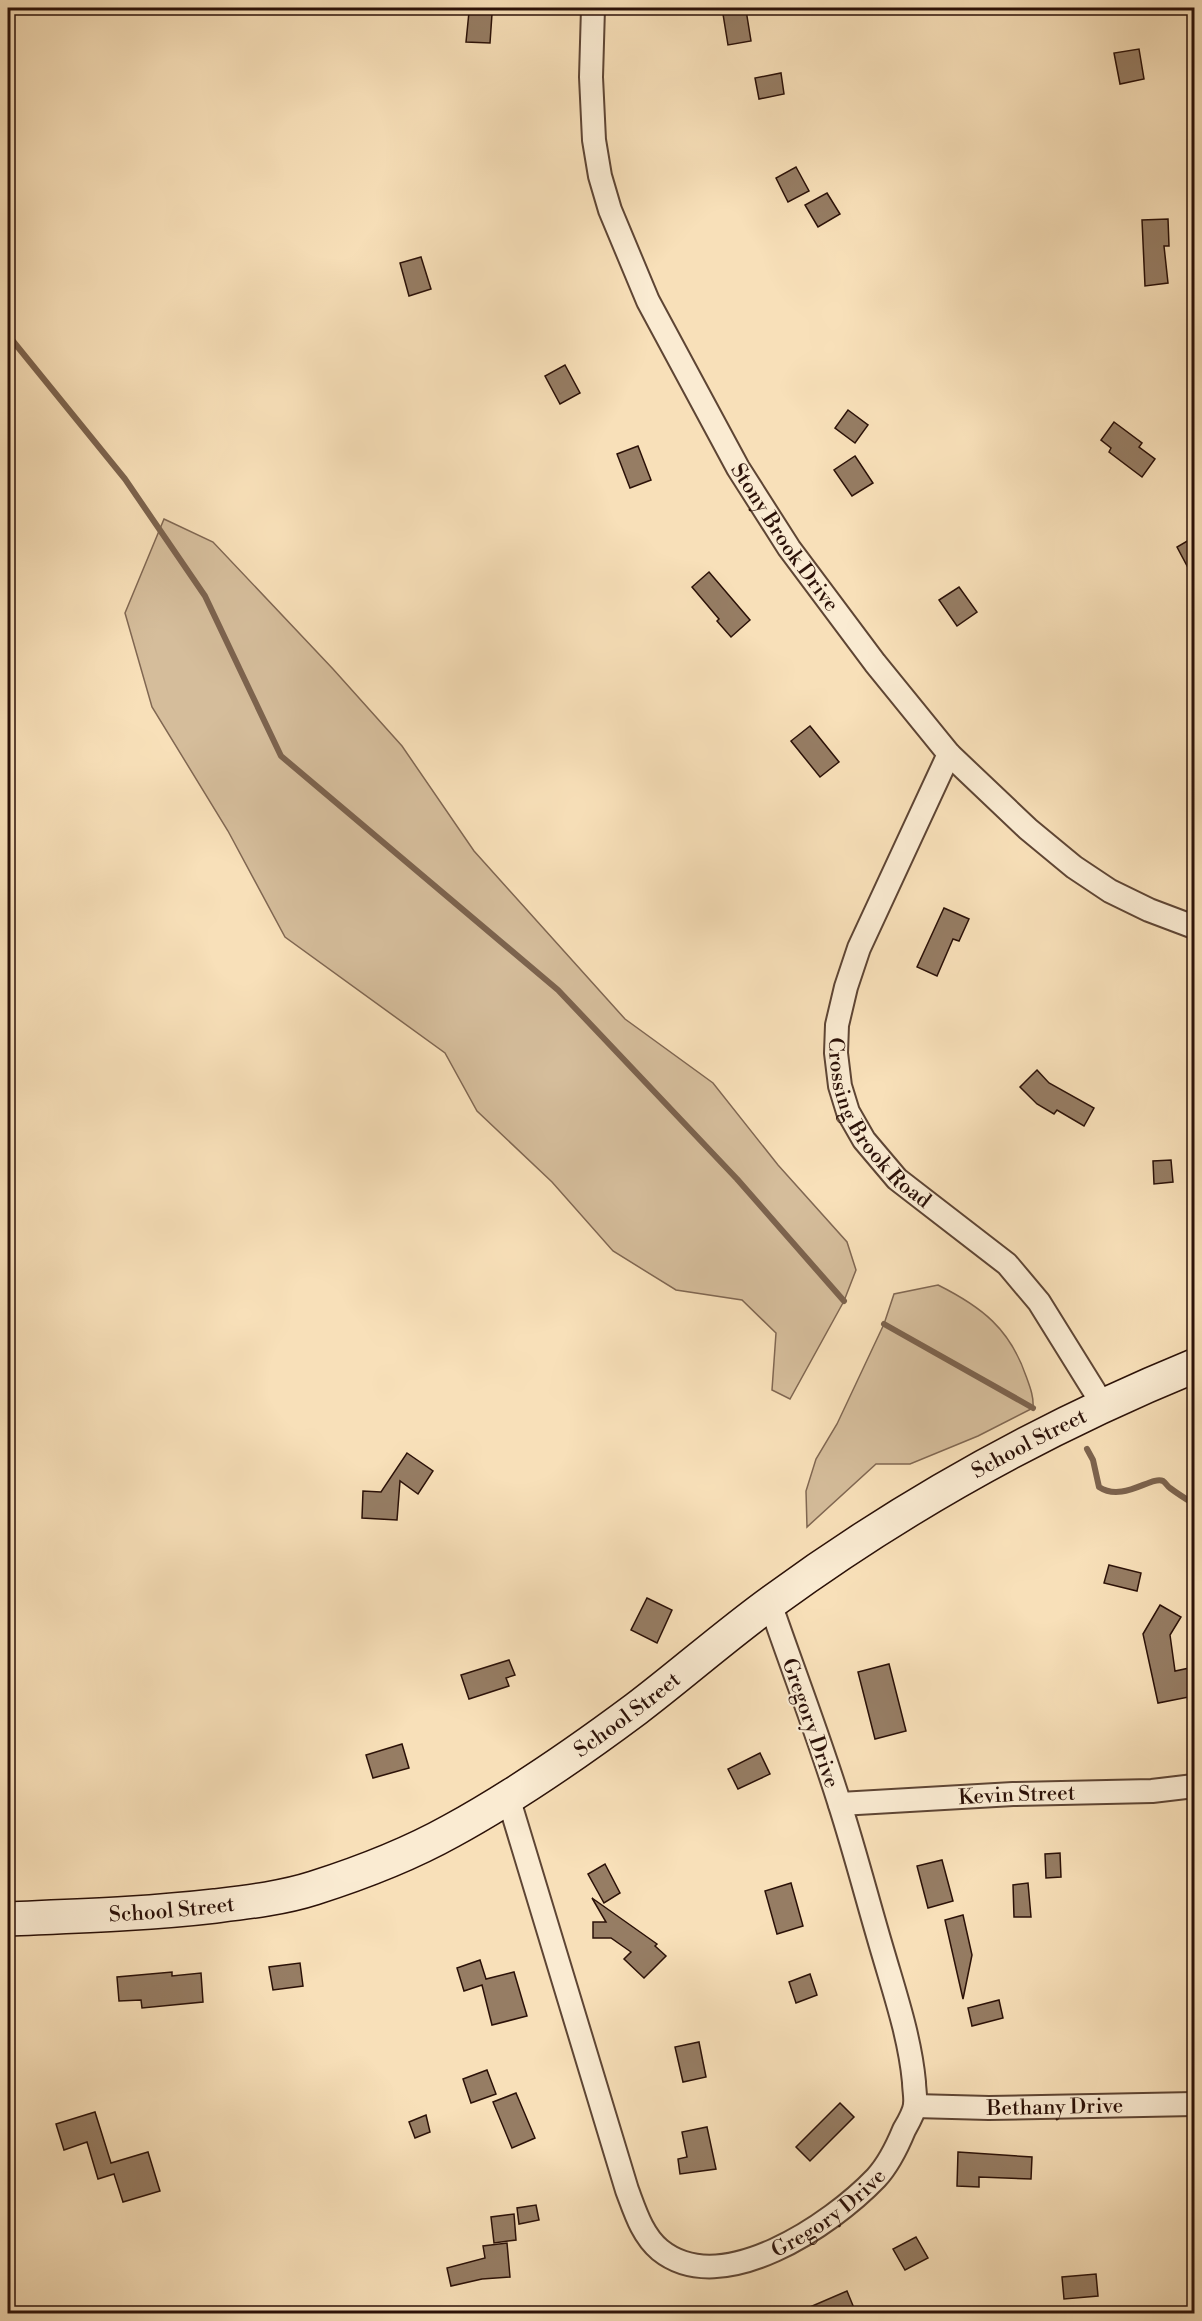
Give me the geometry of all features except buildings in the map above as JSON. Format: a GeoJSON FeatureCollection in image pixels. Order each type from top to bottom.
{"type":"FeatureCollection","features":[{"type":"Feature","properties":{"kind":"street","name":"Stony Brook Drive"},"geometry":{"type":"LineString","coordinates":[[593,8],[591,77],[594,140],[600,176],[617,229],[648,301],[738,468],[789,548],[875,663],[949,754],[1028,829],[1074,867],[1110,891],[1149,910],[1194,927]]}},
{"type":"Feature","properties":{"kind":"street","name":"Crossing Brook Road"},"geometry":{"type":"LineString","coordinates":[[949,754],[859,948],[846,987],[837,1035],[836,1053],[840,1086],[848,1112],[864,1140],[897,1179],[1007,1264],[1039,1302],[1103,1406]]}},
{"type":"Feature","properties":{"kind":"street","name":"School Street"},"geometry":{"type":"LineString","coordinates":[[8,1918],[169,1911],[249,1902],[310,1889],[388,1861],[449,1832],[508,1797],[638,1707],[770,1603],[883,1526],[965,1476],[1103,1406],[1194,1366]]}},
{"type":"Feature","properties":{"kind":"street","name":"Gregory Drive"},"geometry":{"type":"LineString","coordinates":[[508,1797],[627,2190],[639,2222],[651,2241],[662,2252],[691,2264],[716,2265],[739,2262],[772,2252],[806,2235],[843,2208],[877,2177],[895,2151],[915,2106],[912,2065],[899,2010],[840,1804],[770,1603]]}},
{"type":"Feature","properties":{"kind":"street","name":"Kevin Street"},"geometry":{"type":"LineString","coordinates":[[840,1804],[1013,1794],[1152,1791],[1194,1786]]}},
{"type":"Feature","properties":{"kind":"street","name":"Bethany Drive"},"geometry":{"type":"LineString","coordinates":[[915,2106],[989,2108],[1194,2104]]}},
{"type":"Feature","properties":{"kind":"shaded area"},"geometry":{"type":"Polygon","coordinates":[[[164,519],[213,542],[333,669],[402,746],[474,851],[625,1019],[713,1083],[778,1165],[847,1242],[856,1270],[844,1301],[790,1399],[772,1390],[776,1333],[742,1300],[676,1290],[613,1251],[552,1182],[477,1111],[445,1053],[285,937],[228,831],[152,707],[125,613],[164,519]]]}},
{"type":"Feature","properties":{"kind":"shaded area"},"geometry":{"type":"Polygon","coordinates":[[[938,1285],[981,1311],[1003,1332],[1012,1345],[1026,1376],[1033,1408],[978,1436],[910,1464],[876,1464],[807,1527],[806,1491],[816,1459],[837,1424],[884,1324],[894,1294],[938,1285]]]}},
{"type":"Feature","properties":{"kind":"waterway"},"geometry":{"type":"LineString","coordinates":[[8,335],[125,479],[205,596],[281,756],[558,990],[737,1179],[844,1301]]}},
{"type":"Feature","properties":{"kind":"waterway"},"geometry":{"type":"LineString","coordinates":[[884,1324],[1033,1408]]}},
{"type":"Feature","properties":{"kind":"waterway"},"geometry":{"type":"LineString","coordinates":[[1087,1449],[1093,1460],[1099,1487],[1108,1491],[1127,1491],[1158,1480],[1163,1481],[1194,1504]]}}]}
